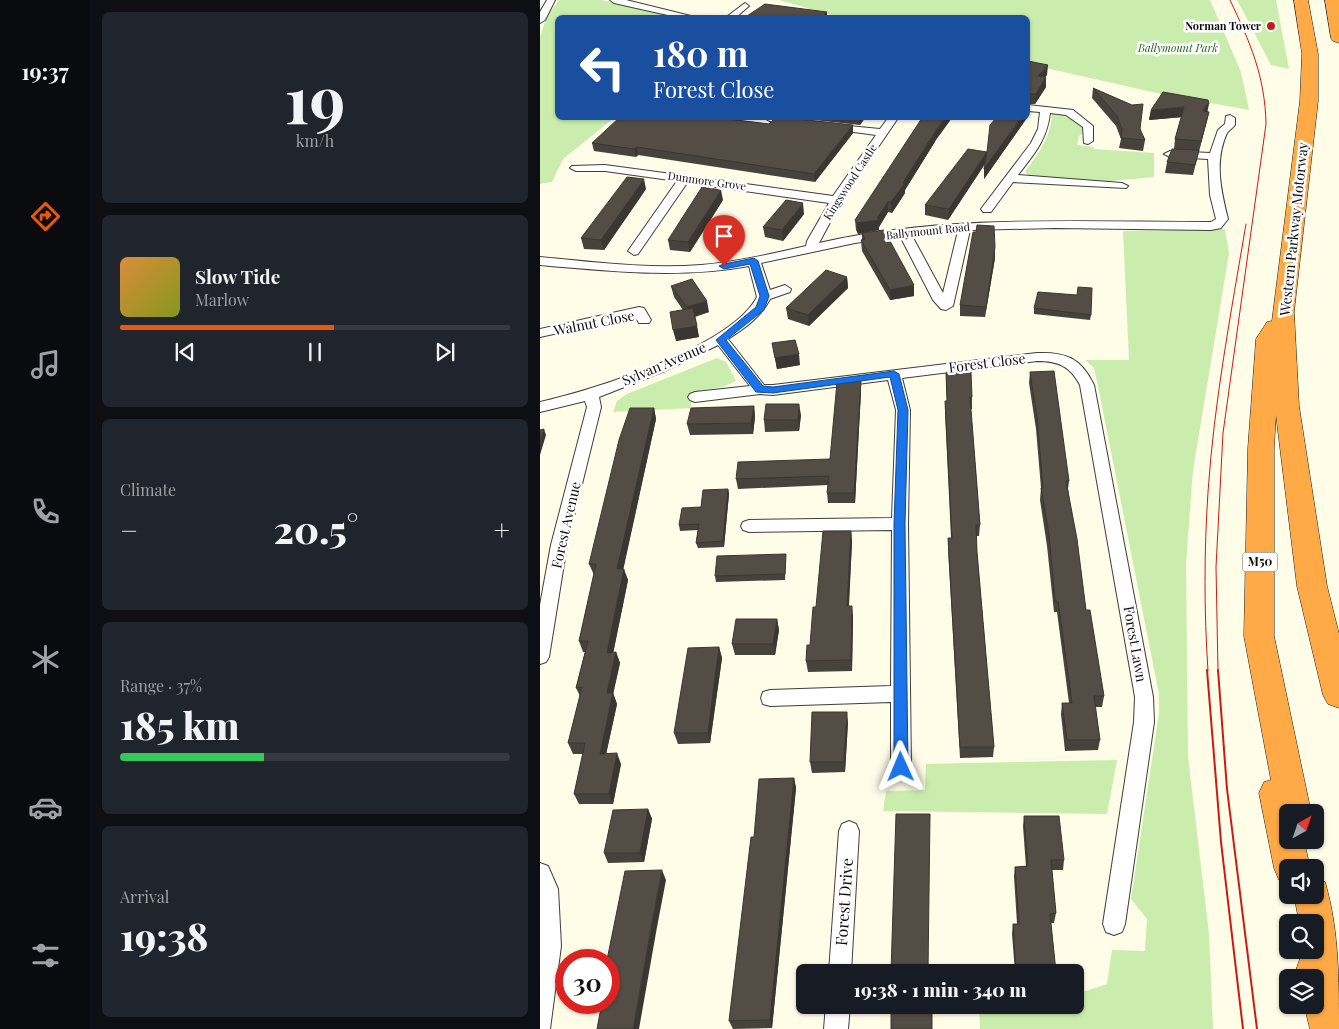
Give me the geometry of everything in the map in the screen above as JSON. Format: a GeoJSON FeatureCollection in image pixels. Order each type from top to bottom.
{"type":"FeatureCollection","features":[{"type":"Feature","properties":{"kind":"highway","name":"Western Parkway Motorway"},"geometry":{"type":"LineString","coordinates":[[1301,0],[1310,54],[1309,101],[1283,312],[1288,406],[1312,586],[1339,695]]}},
{"type":"Feature","properties":{"kind":"highway"},"geometry":{"type":"LineString","coordinates":[[1332,0],[1339,38]]}},
{"type":"Feature","properties":{"kind":"highway","name":"M50"},"geometry":{"type":"LineString","coordinates":[[1283,312],[1268,339],[1261,448],[1259,636],[1275,789],[1290,859]]}},
{"type":"Feature","properties":{"kind":"highway","name":"M50"},"geometry":{"type":"LineString","coordinates":[[1259,636],[1292,804]]}},
{"type":"Feature","properties":{"kind":"highway"},"geometry":{"type":"LineString","coordinates":[[1314,904],[1339,994]]}},
{"type":"Feature","properties":{"kind":"highway"},"geometry":{"type":"LineString","coordinates":[[1313,959],[1330,1029]]}},
{"type":"Feature","properties":{"kind":"street"},"geometry":{"type":"LineString","coordinates":[[540,20],[551,0]]}},
{"type":"Feature","properties":{"kind":"street"},"geometry":{"type":"LineString","coordinates":[[614,0],[682,15]]}},
{"type":"Feature","properties":{"kind":"street"},"geometry":{"type":"LineString","coordinates":[[733,15],[745,6]]}},
{"type":"Feature","properties":{"kind":"street"},"geometry":{"type":"LineString","coordinates":[[1030,108],[1069,112],[1088,126],[1088,141]]}},
{"type":"Feature","properties":{"kind":"street"},"geometry":{"type":"LineString","coordinates":[[987,209],[1036,144],[1043,129],[1046,110]]}},
{"type":"Feature","properties":{"kind":"street","name":"Ballymount Road"},"geometry":{"type":"LineString","coordinates":[[540,261],[675,270],[724,266],[904,232],[965,226],[1009,224],[1131,227],[1217,225],[1222,219],[1216,195],[1214,156],[1217,152],[1223,130],[1230,125],[1230,118]]}},
{"type":"Feature","properties":{"kind":"street"},"geometry":{"type":"LineString","coordinates":[[788,120],[882,132]]}},
{"type":"Feature","properties":{"kind":"street","name":"Kingswood Castle"},"geometry":{"type":"LineString","coordinates":[[812,248],[813,241],[836,200],[891,120]]}},
{"type":"Feature","properties":{"kind":"street"},"geometry":{"type":"LineString","coordinates":[[1170,154],[1214,156]]}},
{"type":"Feature","properties":{"kind":"street","name":"Dunmore Grove"},"geometry":{"type":"LineString","coordinates":[[576,168],[605,168],[836,200]]}},
{"type":"Feature","properties":{"kind":"street"},"geometry":{"type":"LineString","coordinates":[[634,251],[685,178]]}},
{"type":"Feature","properties":{"kind":"street"},"geometry":{"type":"LineString","coordinates":[[1010,178],[1122,186]]}},
{"type":"Feature","properties":{"kind":"street"},"geometry":{"type":"LineString","coordinates":[[904,232],[945,310],[965,226]]}},
{"type":"Feature","properties":{"kind":"street"},"geometry":{"type":"LineString","coordinates":[[754,261],[765,296],[785,289]]}},
{"type":"Feature","properties":{"kind":"street","name":"Sylvan Avenue"},"geometry":{"type":"LineString","coordinates":[[540,407],[591,394],[677,360],[720,340],[760,308],[765,296]]}},
{"type":"Feature","properties":{"kind":"street","name":"Walnut Close"},"geometry":{"type":"LineString","coordinates":[[540,333],[639,311],[644,320]]}},
{"type":"Feature","properties":{"kind":"street"},"geometry":{"type":"LineString","coordinates":[[720,340],[760,389]]}},
{"type":"Feature","properties":{"kind":"street","name":"Forest Close"},"geometry":{"type":"LineString","coordinates":[[695,397],[760,389],[773,390],[1037,357],[1054,356],[1078,367]]}},
{"type":"Feature","properties":{"kind":"street","name":"Forest Lawn"},"geometry":{"type":"LineString","coordinates":[[1078,367],[1087,385],[1144,697],[1144,722],[1114,924]]}},
{"type":"Feature","properties":{"kind":"street"},"geometry":{"type":"LineString","coordinates":[[894,374],[903,410],[900,524],[901,767]]}},
{"type":"Feature","properties":{"kind":"street","name":"Forest Avenue"},"geometry":{"type":"LineString","coordinates":[[540,657],[542,633],[560,545],[594,406],[591,394]]}},
{"type":"Feature","properties":{"kind":"street"},"geometry":{"type":"LineString","coordinates":[[749,526],[900,524]]}},
{"type":"Feature","properties":{"kind":"street"},"geometry":{"type":"LineString","coordinates":[[770,698],[900,694]]}},
{"type":"Feature","properties":{"kind":"street","name":"Forest Drive"},"geometry":{"type":"LineString","coordinates":[[841,964],[849,831]]}},
{"type":"Feature","properties":{"kind":"street"},"geometry":{"type":"LineString","coordinates":[[540,874],[547,889],[550,946],[540,1025]]}},
{"type":"Feature","properties":{"kind":"street"},"geometry":{"type":"LineString","coordinates":[[836,1029],[837,1014]]}},
{"type":"Feature","properties":{"kind":"green space"},"geometry":{"type":"Polygon","coordinates":[[[559,0],[601,0],[672,15],[555,15],[555,120],[612,120],[563,159],[552,182],[540,184],[540,37],[547,16],[559,0]]]}},
{"type":"Feature","properties":{"kind":"green space","name":"Ballymount Park"},"geometry":{"type":"Polygon","coordinates":[[[779,0],[1210,0],[1241,72],[1249,110],[1161,94],[1030,64],[1030,15],[831,15],[779,0]]]}},
{"type":"Feature","properties":{"kind":"green space"},"geometry":{"type":"Polygon","coordinates":[[[1237,0],[1276,0],[1289,69],[1271,65],[1237,0]]]}},
{"type":"Feature","properties":{"kind":"green space"},"geometry":{"type":"Polygon","coordinates":[[[1052,113],[1067,114],[1083,126],[1077,145],[1093,147],[1094,149],[1154,153],[1154,177],[1100,182],[1029,176],[1025,172],[1047,137],[1052,113]]]}},
{"type":"Feature","properties":{"kind":"green space"},"geometry":{"type":"Polygon","coordinates":[[[1225,229],[1229,253],[1193,470],[1186,564],[1188,757],[1209,934],[1213,1029],[980,1029],[979,1014],[1084,1014],[1084,991],[1107,984],[1112,950],[1145,951],[1147,919],[1131,899],[1159,713],[1159,694],[1098,386],[1094,368],[1085,360],[1129,360],[1123,231],[1225,229]]]}},
{"type":"Feature","properties":{"kind":"green space"},"geometry":{"type":"Polygon","coordinates":[[[717,358],[726,362],[736,381],[723,387],[692,392],[691,408],[613,412],[617,401],[627,394],[717,358]]]}},
{"type":"Feature","properties":{"kind":"green space"},"geometry":{"type":"Polygon","coordinates":[[[1117,760],[1107,814],[883,811],[886,791],[925,790],[926,764],[1117,760]]]}},
{"type":"Feature","properties":{"kind":"building"},"geometry":{"type":"Polygon","coordinates":[[[765,4],[827,12],[824,15],[748,15],[765,4]]]}},
{"type":"Feature","properties":{"kind":"building"},"geometry":{"type":"Polygon","coordinates":[[[1030,61],[1048,65],[1038,76],[1046,77],[1036,94],[1030,94],[1030,61]]]}},
{"type":"Feature","properties":{"kind":"building"},"geometry":{"type":"Polygon","coordinates":[[[1093,88],[1132,105],[1143,104],[1140,129],[1145,140],[1121,138],[1122,129],[1117,116],[1093,88]]]}},
{"type":"Feature","properties":{"kind":"building"},"geometry":{"type":"Polygon","coordinates":[[[1163,92],[1208,100],[1209,104],[1206,105],[1203,111],[1209,112],[1201,141],[1175,139],[1184,107],[1151,110],[1163,92]]]}},
{"type":"Feature","properties":{"kind":"building"},"geometry":{"type":"Polygon","coordinates":[[[617,120],[736,120],[769,124],[773,120],[807,120],[853,125],[814,174],[637,147],[634,149],[592,143],[617,120]]]}},
{"type":"Feature","properties":{"kind":"building"},"geometry":{"type":"Polygon","coordinates":[[[921,120],[944,120],[903,183],[905,183],[877,218],[879,220],[857,223],[855,220],[921,120]]]}},
{"type":"Feature","properties":{"kind":"building"},"geometry":{"type":"Polygon","coordinates":[[[994,120],[1020,120],[984,169],[990,125],[994,120]]]}},
{"type":"Feature","properties":{"kind":"building"},"geometry":{"type":"Polygon","coordinates":[[[968,149],[987,152],[949,209],[925,205],[968,149]]]}},
{"type":"Feature","properties":{"kind":"building"},"geometry":{"type":"Polygon","coordinates":[[[1172,149],[1199,150],[1195,165],[1167,162],[1172,149]]]}},
{"type":"Feature","properties":{"kind":"building"},"geometry":{"type":"Polygon","coordinates":[[[627,177],[644,179],[601,240],[581,238],[627,177]]]}},
{"type":"Feature","properties":{"kind":"building"},"geometry":{"type":"Polygon","coordinates":[[[702,187],[721,190],[688,242],[668,240],[702,187]]]}},
{"type":"Feature","properties":{"kind":"building"},"geometry":{"type":"Polygon","coordinates":[[[786,200],[803,203],[782,230],[763,227],[786,200]]]}},
{"type":"Feature","properties":{"kind":"building"},"geometry":{"type":"Polygon","coordinates":[[[977,225],[994,226],[995,247],[986,307],[960,305],[973,232],[976,232],[977,225]]]}},
{"type":"Feature","properties":{"kind":"building"},"geometry":{"type":"Polygon","coordinates":[[[884,230],[914,285],[890,290],[861,240],[865,239],[862,233],[884,230]]]}},
{"type":"Feature","properties":{"kind":"building"},"geometry":{"type":"Polygon","coordinates":[[[826,270],[847,277],[808,315],[786,308],[826,270]]]}},
{"type":"Feature","properties":{"kind":"building"},"geometry":{"type":"Polygon","coordinates":[[[692,279],[707,301],[687,307],[671,286],[692,279]]]}},
{"type":"Feature","properties":{"kind":"building"},"geometry":{"type":"Polygon","coordinates":[[[1078,287],[1092,288],[1091,315],[1034,308],[1038,292],[1077,295],[1078,287]]]}},
{"type":"Feature","properties":{"kind":"building"},"geometry":{"type":"Polygon","coordinates":[[[693,308],[697,326],[673,330],[670,312],[693,308]]]}},
{"type":"Feature","properties":{"kind":"building"},"geometry":{"type":"Polygon","coordinates":[[[795,340],[799,354],[775,358],[772,343],[795,340]]]}},
{"type":"Feature","properties":{"kind":"building"},"geometry":{"type":"Polygon","coordinates":[[[1054,371],[1069,481],[1066,481],[1077,539],[1086,610],[1090,610],[1104,696],[1094,696],[1100,740],[1067,740],[1062,703],[1072,703],[1058,601],[1055,601],[1049,534],[1041,488],[1043,488],[1037,418],[1030,372],[1054,371]]]}},
{"type":"Feature","properties":{"kind":"building"},"geometry":{"type":"Polygon","coordinates":[[[971,372],[972,397],[970,397],[980,525],[976,525],[977,552],[994,747],[960,747],[948,538],[952,538],[945,401],[947,401],[946,373],[971,372]]]}},
{"type":"Feature","properties":{"kind":"building"},"geometry":{"type":"Polygon","coordinates":[[[861,381],[854,493],[827,493],[829,476],[736,479],[738,462],[830,459],[837,382],[861,381]]]}},
{"type":"Feature","properties":{"kind":"building"},"geometry":{"type":"Polygon","coordinates":[[[766,404],[799,404],[798,420],[764,420],[766,404]]]}},
{"type":"Feature","properties":{"kind":"building"},"geometry":{"type":"Polygon","coordinates":[[[754,406],[751,423],[687,424],[691,408],[754,406]]]}},
{"type":"Feature","properties":{"kind":"building"},"geometry":{"type":"Polygon","coordinates":[[[630,408],[654,408],[617,569],[624,569],[607,653],[616,652],[607,693],[613,693],[600,754],[617,753],[609,794],[574,794],[585,743],[568,743],[582,687],[576,688],[588,641],[579,641],[596,564],[589,564],[619,440],[630,408]]]}},
{"type":"Feature","properties":{"kind":"building"},"geometry":{"type":"Polygon","coordinates":[[[544,429],[540,442],[540,430],[544,429]]]}},
{"type":"Feature","properties":{"kind":"building"},"geometry":{"type":"Polygon","coordinates":[[[728,489],[723,541],[696,543],[699,524],[679,525],[682,508],[701,507],[703,490],[728,489]]]}},
{"type":"Feature","properties":{"kind":"building"},"geometry":{"type":"Polygon","coordinates":[[[823,531],[851,531],[847,606],[852,606],[851,660],[806,661],[807,645],[810,645],[813,607],[816,607],[823,531]]]}},
{"type":"Feature","properties":{"kind":"building"},"geometry":{"type":"Polygon","coordinates":[[[786,554],[785,574],[715,576],[717,556],[786,554]]]}},
{"type":"Feature","properties":{"kind":"building"},"geometry":{"type":"Polygon","coordinates":[[[736,619],[777,619],[773,644],[732,644],[736,619]]]}},
{"type":"Feature","properties":{"kind":"building"},"geometry":{"type":"Polygon","coordinates":[[[719,647],[708,733],[674,733],[688,648],[719,647]]]}},
{"type":"Feature","properties":{"kind":"building"},"geometry":{"type":"Polygon","coordinates":[[[812,712],[847,712],[844,762],[810,762],[812,712]]]}},
{"type":"Feature","properties":{"kind":"building"},"geometry":{"type":"Polygon","coordinates":[[[794,778],[770,1020],[729,1021],[751,837],[754,837],[759,779],[794,778]]]}},
{"type":"Feature","properties":{"kind":"building"},"geometry":{"type":"Polygon","coordinates":[[[648,809],[640,853],[604,853],[613,810],[648,809]]]}},
{"type":"Feature","properties":{"kind":"building"},"geometry":{"type":"Polygon","coordinates":[[[896,814],[930,814],[928,964],[891,964],[896,814]]]}},
{"type":"Feature","properties":{"kind":"building"},"geometry":{"type":"Polygon","coordinates":[[[1024,816],[1059,816],[1064,860],[1051,860],[1056,913],[1050,914],[1055,964],[1016,964],[1013,924],[1019,924],[1015,867],[1028,866],[1024,816]]]}},
{"type":"Feature","properties":{"kind":"building"},"geometry":{"type":"Polygon","coordinates":[[[662,870],[633,1029],[597,1029],[600,1014],[620,1014],[620,949],[609,949],[625,871],[662,870]]]}},
{"type":"Feature","properties":{"kind":"building"},"geometry":{"type":"Polygon","coordinates":[[[891,1014],[932,1014],[932,1029],[891,1029],[891,1014]]]}},
{"type":"Feature","properties":{"kind":"tram line"},"geometry":{"type":"LineString","coordinates":[[1218,671],[1216,567],[1223,433],[1266,124],[1263,90],[1255,60],[1230,0]]}},
{"type":"Feature","properties":{"kind":"tram line"},"geometry":{"type":"LineString","coordinates":[[1208,671],[1205,559],[1211,458],[1224,358],[1246,224]]}},
{"type":"Feature","properties":{"kind":"tram line"},"geometry":{"type":"LineString","coordinates":[[1207,670],[1221,842],[1243,1029]]}},
{"type":"Feature","properties":{"kind":"tram line"},"geometry":{"type":"LineString","coordinates":[[1218,670],[1227,789],[1257,1029]]}},
{"type":"Feature","properties":{"kind":"place","name":"Norman Tower"},"geometry":{"type":"Point","coordinates":[1271,26]}},
{"type":"Feature","properties":{"kind":"route"},"geometry":{"type":"LineString","coordinates":[[724,266],[754,261],[765,296],[760,308],[720,340],[733,353],[760,389],[773,390],[894,374],[903,410],[900,524],[901,767]]}}]}
